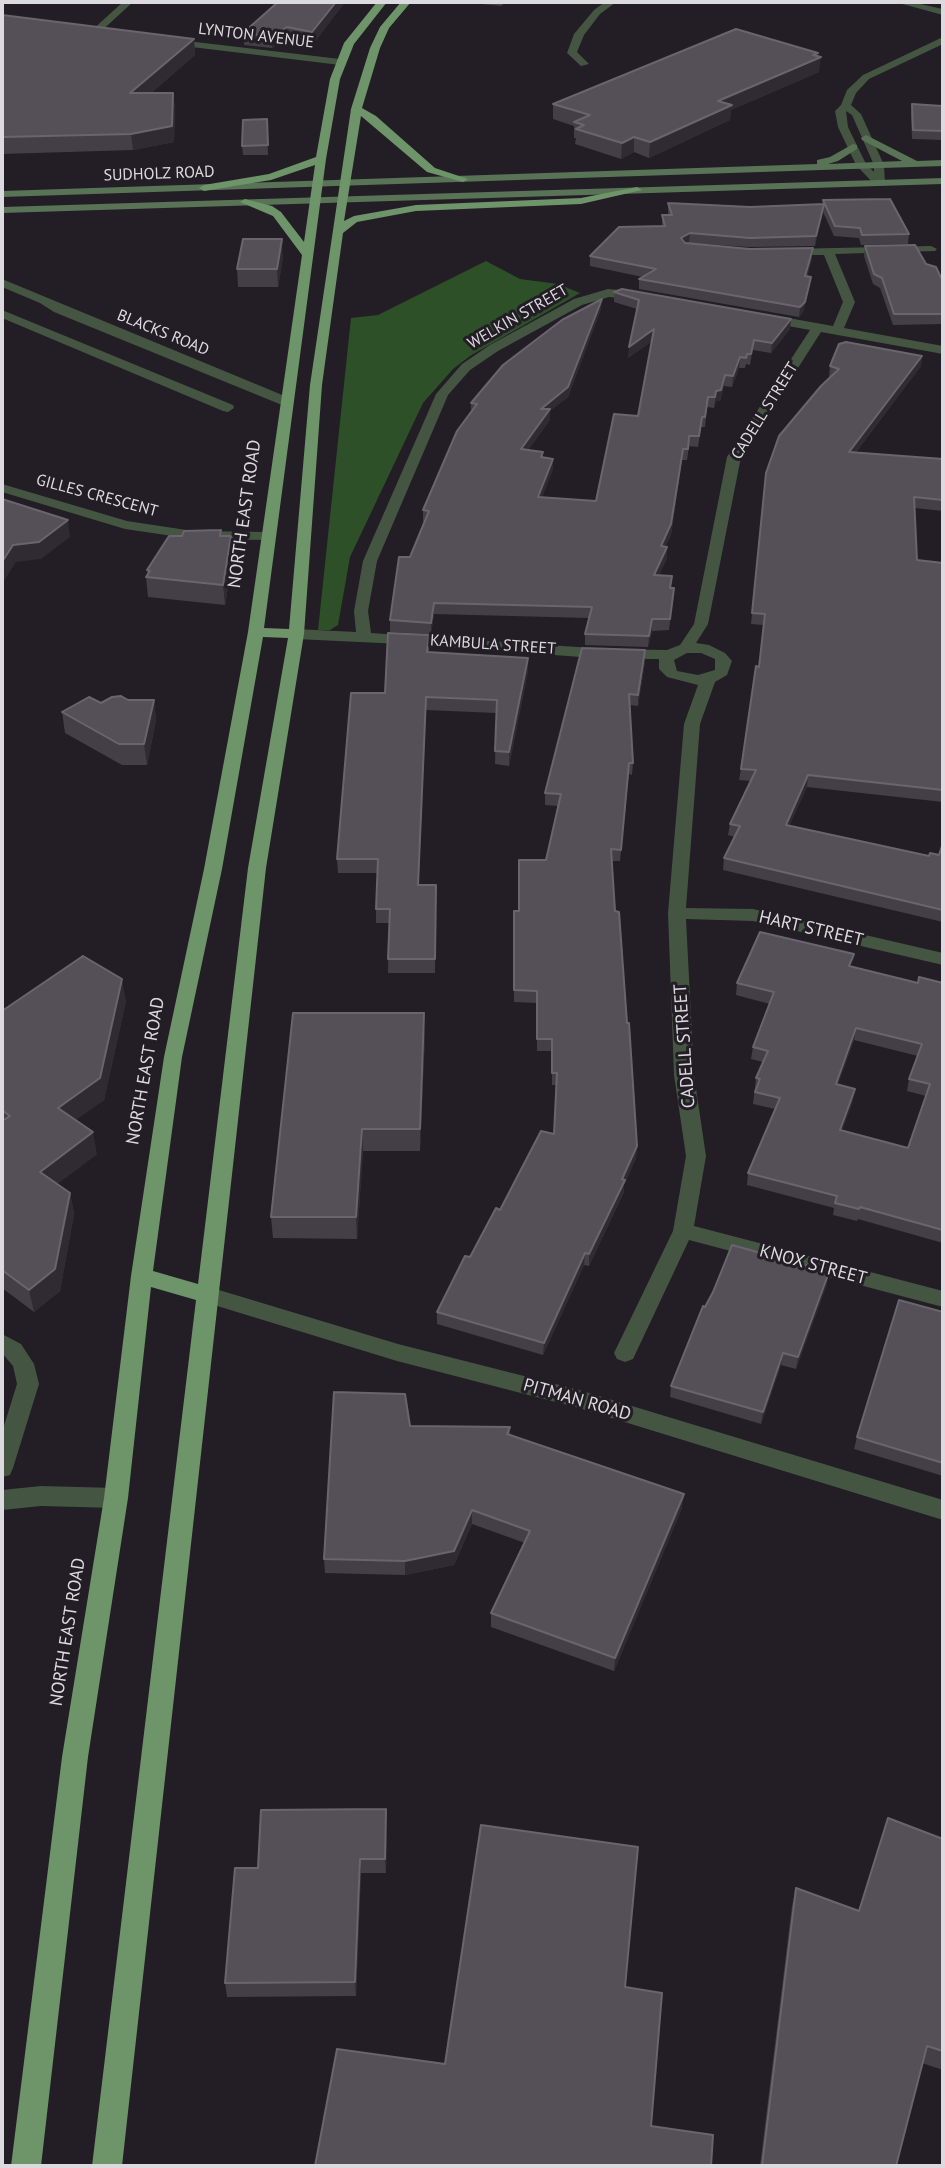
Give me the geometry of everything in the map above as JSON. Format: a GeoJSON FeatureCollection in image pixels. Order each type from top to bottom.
{"type":"FeatureCollection","features":[{"type":"Feature","properties":{"kind":"highway","name":"NORTH EAST ROAD"},"geometry":{"type":"LineString","coordinates":[[26,2166],[75,1757],[116,1498],[142,1276],[173,1057],[212,869],[256,632],[321,159],[340,61],[358,30],[382,2]]}},
{"type":"Feature","properties":{"kind":"highway"},"geometry":{"type":"LineString","coordinates":[[107,2166],[257,868],[296,634],[316,384],[349,145],[356,109],[375,48],[385,27],[407,2]]}},
{"type":"Feature","properties":{"kind":"highway"},"geometry":{"type":"LineString","coordinates":[[340,61],[349,62],[375,48]]}},
{"type":"Feature","properties":{"kind":"highway"},"geometry":{"type":"LineString","coordinates":[[356,109],[372,118],[431,170],[463,179]]}},
{"type":"Feature","properties":{"kind":"highway"},"geometry":{"type":"LineString","coordinates":[[204,188],[271,177],[321,159]]}},
{"type":"Feature","properties":{"kind":"highway"},"geometry":{"type":"LineString","coordinates":[[338,231],[354,219],[416,208],[581,201],[637,190]]}},
{"type":"Feature","properties":{"kind":"highway"},"geometry":{"type":"LineString","coordinates":[[245,202],[268,208],[277,214],[308,255]]}},
{"type":"Feature","properties":{"kind":"highway"},"geometry":{"type":"LineString","coordinates":[[256,632],[296,634]]}},
{"type":"Feature","properties":{"kind":"highway"},"geometry":{"type":"LineString","coordinates":[[142,1276],[209,1296]]}},
{"type":"Feature","properties":{"kind":"main road"},"geometry":{"type":"LineString","coordinates":[[866,138],[897,156],[926,163]]}},
{"type":"Feature","properties":{"kind":"main road"},"geometry":{"type":"LineString","coordinates":[[800,167],[834,159],[853,146]]}},
{"type":"Feature","properties":{"kind":"main road"},"geometry":{"type":"LineString","coordinates":[[800,167],[943,163]]}},
{"type":"Feature","properties":{"kind":"main road"},"geometry":{"type":"LineString","coordinates":[[800,167],[813,185]]}},
{"type":"Feature","properties":{"kind":"main road","name":"SUDHOLZ ROAD"},"geometry":{"type":"LineString","coordinates":[[2,194],[800,167]]}},
{"type":"Feature","properties":{"kind":"main road","name":"SUDHOLZ ROAD"},"geometry":{"type":"LineString","coordinates":[[2,210],[943,181]]}},
{"type":"Feature","properties":{"kind":"street"},"geometry":{"type":"LineString","coordinates":[[107,34],[89,32],[128,2]]}},
{"type":"Feature","properties":{"kind":"street"},"geometry":{"type":"LineString","coordinates":[[584,64],[572,53],[579,34],[597,12],[611,2]]}},
{"type":"Feature","properties":{"kind":"street"},"geometry":{"type":"LineString","coordinates":[[900,2],[943,12]]}},
{"type":"Feature","properties":{"kind":"street"},"geometry":{"type":"LineString","coordinates":[[880,184],[861,165],[839,116],[840,111],[846,106],[851,92],[866,77],[943,40]]}},
{"type":"Feature","properties":{"kind":"street","name":"LYNTON AVENUE"},"geometry":{"type":"LineString","coordinates":[[162,41],[340,61]]}},
{"type":"Feature","properties":{"kind":"street"},"geometry":{"type":"LineString","coordinates":[[846,106],[856,114],[879,165],[880,184]]}},
{"type":"Feature","properties":{"kind":"street"},"geometry":{"type":"LineString","coordinates":[[775,252],[931,248]]}},
{"type":"Feature","properties":{"kind":"street"},"geometry":{"type":"LineString","coordinates":[[828,251],[849,302],[837,331]]}},
{"type":"Feature","properties":{"kind":"street","name":"BLACKS ROAD"},"geometry":{"type":"LineString","coordinates":[[2,283],[44,300],[58,309],[287,402]]}},
{"type":"Feature","properties":{"kind":"street","name":"WELKIN STREET"},"geometry":{"type":"LineString","coordinates":[[364,638],[361,611],[370,561],[442,394],[466,367],[494,348],[578,302],[621,292],[660,299]]}},
{"type":"Feature","properties":{"kind":"street"},"geometry":{"type":"LineString","coordinates":[[5,306],[28,293]]}},
{"type":"Feature","properties":{"kind":"street"},"geometry":{"type":"LineString","coordinates":[[5,306],[228,408]]}},
{"type":"Feature","properties":{"kind":"street"},"geometry":{"type":"LineString","coordinates":[[752,316],[943,350]]}},
{"type":"Feature","properties":{"kind":"street","name":"CADELL STREET"},"geometry":{"type":"LineString","coordinates":[[685,648],[701,624],[734,457],[818,327]]}},
{"type":"Feature","properties":{"kind":"street","name":"GILLES CRESCENT"},"geometry":{"type":"LineString","coordinates":[[2,488],[125,525],[193,535],[268,536]]}},
{"type":"Feature","properties":{"kind":"street"},"geometry":{"type":"LineString","coordinates":[[701,624],[713,651]]}},
{"type":"Feature","properties":{"kind":"street","name":"KAMBULA STREET"},"geometry":{"type":"LineString","coordinates":[[296,634],[607,654],[672,667],[708,679]]}},
{"type":"Feature","properties":{"kind":"street"},"geometry":{"type":"LineString","coordinates":[[672,667],[685,648],[713,651]]}},
{"type":"Feature","properties":{"kind":"street","name":"CADELL STREET"},"geometry":{"type":"LineString","coordinates":[[625,1353],[683,1231],[696,1156],[684,1075],[677,913],[692,724],[708,679],[722,672],[725,666],[724,661],[713,651]]}},
{"type":"Feature","properties":{"kind":"street","name":"CADELL STREET"},"geometry":{"type":"LineString","coordinates":[[672,667],[692,724]]}},
{"type":"Feature","properties":{"kind":"street","name":"HART STREET"},"geometry":{"type":"LineString","coordinates":[[677,913],[753,915],[943,959]]}},
{"type":"Feature","properties":{"kind":"street","name":"KNOX STREET"},"geometry":{"type":"LineString","coordinates":[[683,1231],[943,1299]]}},
{"type":"Feature","properties":{"kind":"street","name":"PITMAN ROAD"},"geometry":{"type":"LineString","coordinates":[[209,1296],[397,1352],[579,1399],[943,1510]]}},
{"type":"Feature","properties":{"kind":"street"},"geometry":{"type":"LineString","coordinates":[[2,1342],[13,1350],[23,1364],[28,1384],[2,1468]]}},
{"type":"Feature","properties":{"kind":"street"},"geometry":{"type":"LineString","coordinates":[[2,1500],[41,1496],[116,1498]]}},
{"type":"Feature","properties":{"kind":"green space"},"geometry":{"type":"Polygon","coordinates":[[[486,261],[520,279],[558,284],[580,293],[470,356],[453,369],[423,403],[350,557],[338,625],[330,630],[318,630],[351,318],[378,315],[486,261]]]}},
{"type":"Feature","properties":{"kind":"building"},"geometry":{"type":"Polygon","coordinates":[[[278,2],[336,2],[312,32],[287,27],[272,37],[243,33],[278,2]]]}},
{"type":"Feature","properties":{"kind":"building"},"geometry":{"type":"Polygon","coordinates":[[[2,15],[194,39],[130,93],[173,93],[172,126],[131,134],[2,137],[2,15]]]}},
{"type":"Feature","properties":{"kind":"building"},"geometry":{"type":"Polygon","coordinates":[[[736,29],[818,53],[813,55],[821,57],[718,101],[732,105],[650,142],[634,137],[622,143],[576,129],[584,125],[574,122],[590,115],[553,104],[736,29]]]}},
{"type":"Feature","properties":{"kind":"building"},"geometry":{"type":"Polygon","coordinates":[[[912,104],[942,106],[943,131],[913,130],[912,104]]]}},
{"type":"Feature","properties":{"kind":"building"},"geometry":{"type":"Polygon","coordinates":[[[267,119],[268,145],[242,146],[243,120],[267,119]]]}},
{"type":"Feature","properties":{"kind":"building"},"geometry":{"type":"Polygon","coordinates":[[[890,199],[909,234],[862,235],[860,228],[835,226],[823,200],[890,199]]]}},
{"type":"Feature","properties":{"kind":"building"},"geometry":{"type":"Polygon","coordinates":[[[668,203],[750,207],[824,204],[816,236],[750,238],[690,233],[681,238],[685,243],[750,249],[813,248],[805,276],[811,277],[805,302],[800,307],[639,279],[656,269],[590,256],[619,227],[665,226],[662,215],[672,215],[668,203]]]}},
{"type":"Feature","properties":{"kind":"building"},"geometry":{"type":"Polygon","coordinates":[[[243,239],[282,239],[277,269],[237,269],[243,239]]]}},
{"type":"Feature","properties":{"kind":"building"},"geometry":{"type":"Polygon","coordinates":[[[915,245],[926,264],[936,267],[943,282],[943,314],[894,314],[882,278],[874,274],[865,246],[915,245]]]}},
{"type":"Feature","properties":{"kind":"building"},"geometry":{"type":"Polygon","coordinates":[[[622,289],[791,319],[772,343],[754,340],[751,354],[747,354],[746,358],[740,357],[733,376],[725,375],[721,390],[716,391],[715,397],[708,397],[699,436],[689,436],[688,449],[683,449],[671,524],[661,546],[667,547],[654,575],[672,576],[670,588],[674,588],[670,619],[652,619],[649,636],[585,634],[592,607],[434,603],[431,623],[390,620],[399,557],[410,557],[429,511],[423,510],[457,431],[477,404],[471,403],[503,365],[562,320],[602,299],[568,387],[541,409],[550,409],[521,449],[543,452],[541,457],[553,459],[538,497],[596,501],[614,414],[638,416],[654,329],[629,347],[639,300],[614,292],[622,289]]]}},
{"type":"Feature","properties":{"kind":"building"},"geometry":{"type":"Polygon","coordinates":[[[846,342],[922,356],[849,452],[943,459],[943,500],[914,497],[917,560],[943,563],[943,790],[808,775],[786,825],[929,856],[930,853],[939,855],[943,843],[943,910],[724,858],[740,826],[730,824],[756,770],[741,769],[756,666],[759,667],[765,614],[752,613],[766,473],[779,436],[839,369],[830,366],[839,344],[846,342]]]}},
{"type":"Feature","properties":{"kind":"building"},"geometry":{"type":"Polygon","coordinates":[[[2,499],[68,520],[39,542],[13,545],[2,562],[2,499]]]}},
{"type":"Feature","properties":{"kind":"building"},"geometry":{"type":"Polygon","coordinates":[[[221,530],[220,536],[231,536],[223,585],[146,577],[150,571],[147,570],[169,536],[182,536],[184,531],[221,530]]]}},
{"type":"Feature","properties":{"kind":"building"},"geometry":{"type":"Polygon","coordinates":[[[388,633],[429,635],[427,652],[528,658],[509,752],[495,751],[497,700],[426,697],[418,885],[436,885],[435,959],[388,959],[390,909],[376,909],[378,859],[337,859],[351,693],[385,693],[388,633]]]}},
{"type":"Feature","properties":{"kind":"building"},"geometry":{"type":"Polygon","coordinates":[[[582,648],[645,650],[638,695],[629,694],[633,763],[629,763],[621,850],[611,849],[615,911],[619,912],[629,1023],[637,1146],[622,1179],[625,1180],[589,1254],[585,1253],[544,1343],[437,1312],[465,1256],[470,1257],[496,1208],[500,1210],[541,1131],[554,1134],[557,1073],[552,1073],[552,1039],[537,1039],[537,991],[514,990],[514,911],[519,911],[519,860],[546,860],[561,794],[545,793],[582,648]]]}},
{"type":"Feature","properties":{"kind":"building"},"geometry":{"type":"Polygon","coordinates":[[[121,696],[128,700],[154,700],[144,744],[119,744],[62,712],[89,697],[101,703],[121,696]]]}},
{"type":"Feature","properties":{"kind":"building"},"geometry":{"type":"Polygon","coordinates":[[[760,932],[854,954],[849,966],[918,983],[919,977],[943,983],[943,1230],[860,1207],[859,1209],[835,1203],[837,1196],[748,1173],[780,1098],[755,1092],[760,1079],[756,1078],[768,1051],[753,1047],[774,992],[737,983],[760,932]],[[856,1028],[836,1084],[855,1089],[840,1130],[908,1148],[930,1084],[909,1079],[922,1044],[856,1028]]]}},
{"type":"Feature","properties":{"kind":"building"},"geometry":{"type":"Polygon","coordinates":[[[83,956],[122,979],[100,1078],[58,1108],[93,1132],[40,1172],[70,1193],[55,1269],[29,1290],[2,1270],[2,1121],[10,1116],[2,1110],[2,1011],[83,956]]]}},
{"type":"Feature","properties":{"kind":"building"},"geometry":{"type":"Polygon","coordinates":[[[293,1013],[424,1013],[420,1129],[362,1129],[356,1217],[271,1217],[293,1013]]]}},
{"type":"Feature","properties":{"kind":"building"},"geometry":{"type":"Polygon","coordinates":[[[732,1245],[829,1272],[798,1357],[783,1353],[763,1412],[671,1386],[703,1306],[705,1307],[713,1292],[732,1245]]]}},
{"type":"Feature","properties":{"kind":"building"},"geometry":{"type":"Polygon","coordinates":[[[899,1300],[943,1312],[943,1463],[857,1437],[899,1300]]]}},
{"type":"Feature","properties":{"kind":"building"},"geometry":{"type":"Polygon","coordinates":[[[334,1392],[405,1394],[410,1426],[510,1427],[507,1434],[684,1494],[615,1658],[491,1613],[530,1531],[472,1510],[454,1551],[405,1561],[324,1559],[334,1392]]]}},
{"type":"Feature","properties":{"kind":"building"},"geometry":{"type":"Polygon","coordinates":[[[386,1809],[385,1859],[360,1859],[355,1982],[225,1983],[235,1868],[258,1868],[261,1810],[386,1809]]]}},
{"type":"Feature","properties":{"kind":"building"},"geometry":{"type":"Polygon","coordinates":[[[888,1818],[943,1839],[943,2051],[927,2046],[896,2166],[762,2166],[796,1888],[859,1911],[888,1818]]]}},
{"type":"Feature","properties":{"kind":"building"},"geometry":{"type":"Polygon","coordinates":[[[481,1825],[638,1847],[625,1987],[662,1993],[651,2126],[713,2135],[711,2166],[315,2166],[337,2049],[445,2064],[481,1825]]]}}]}
